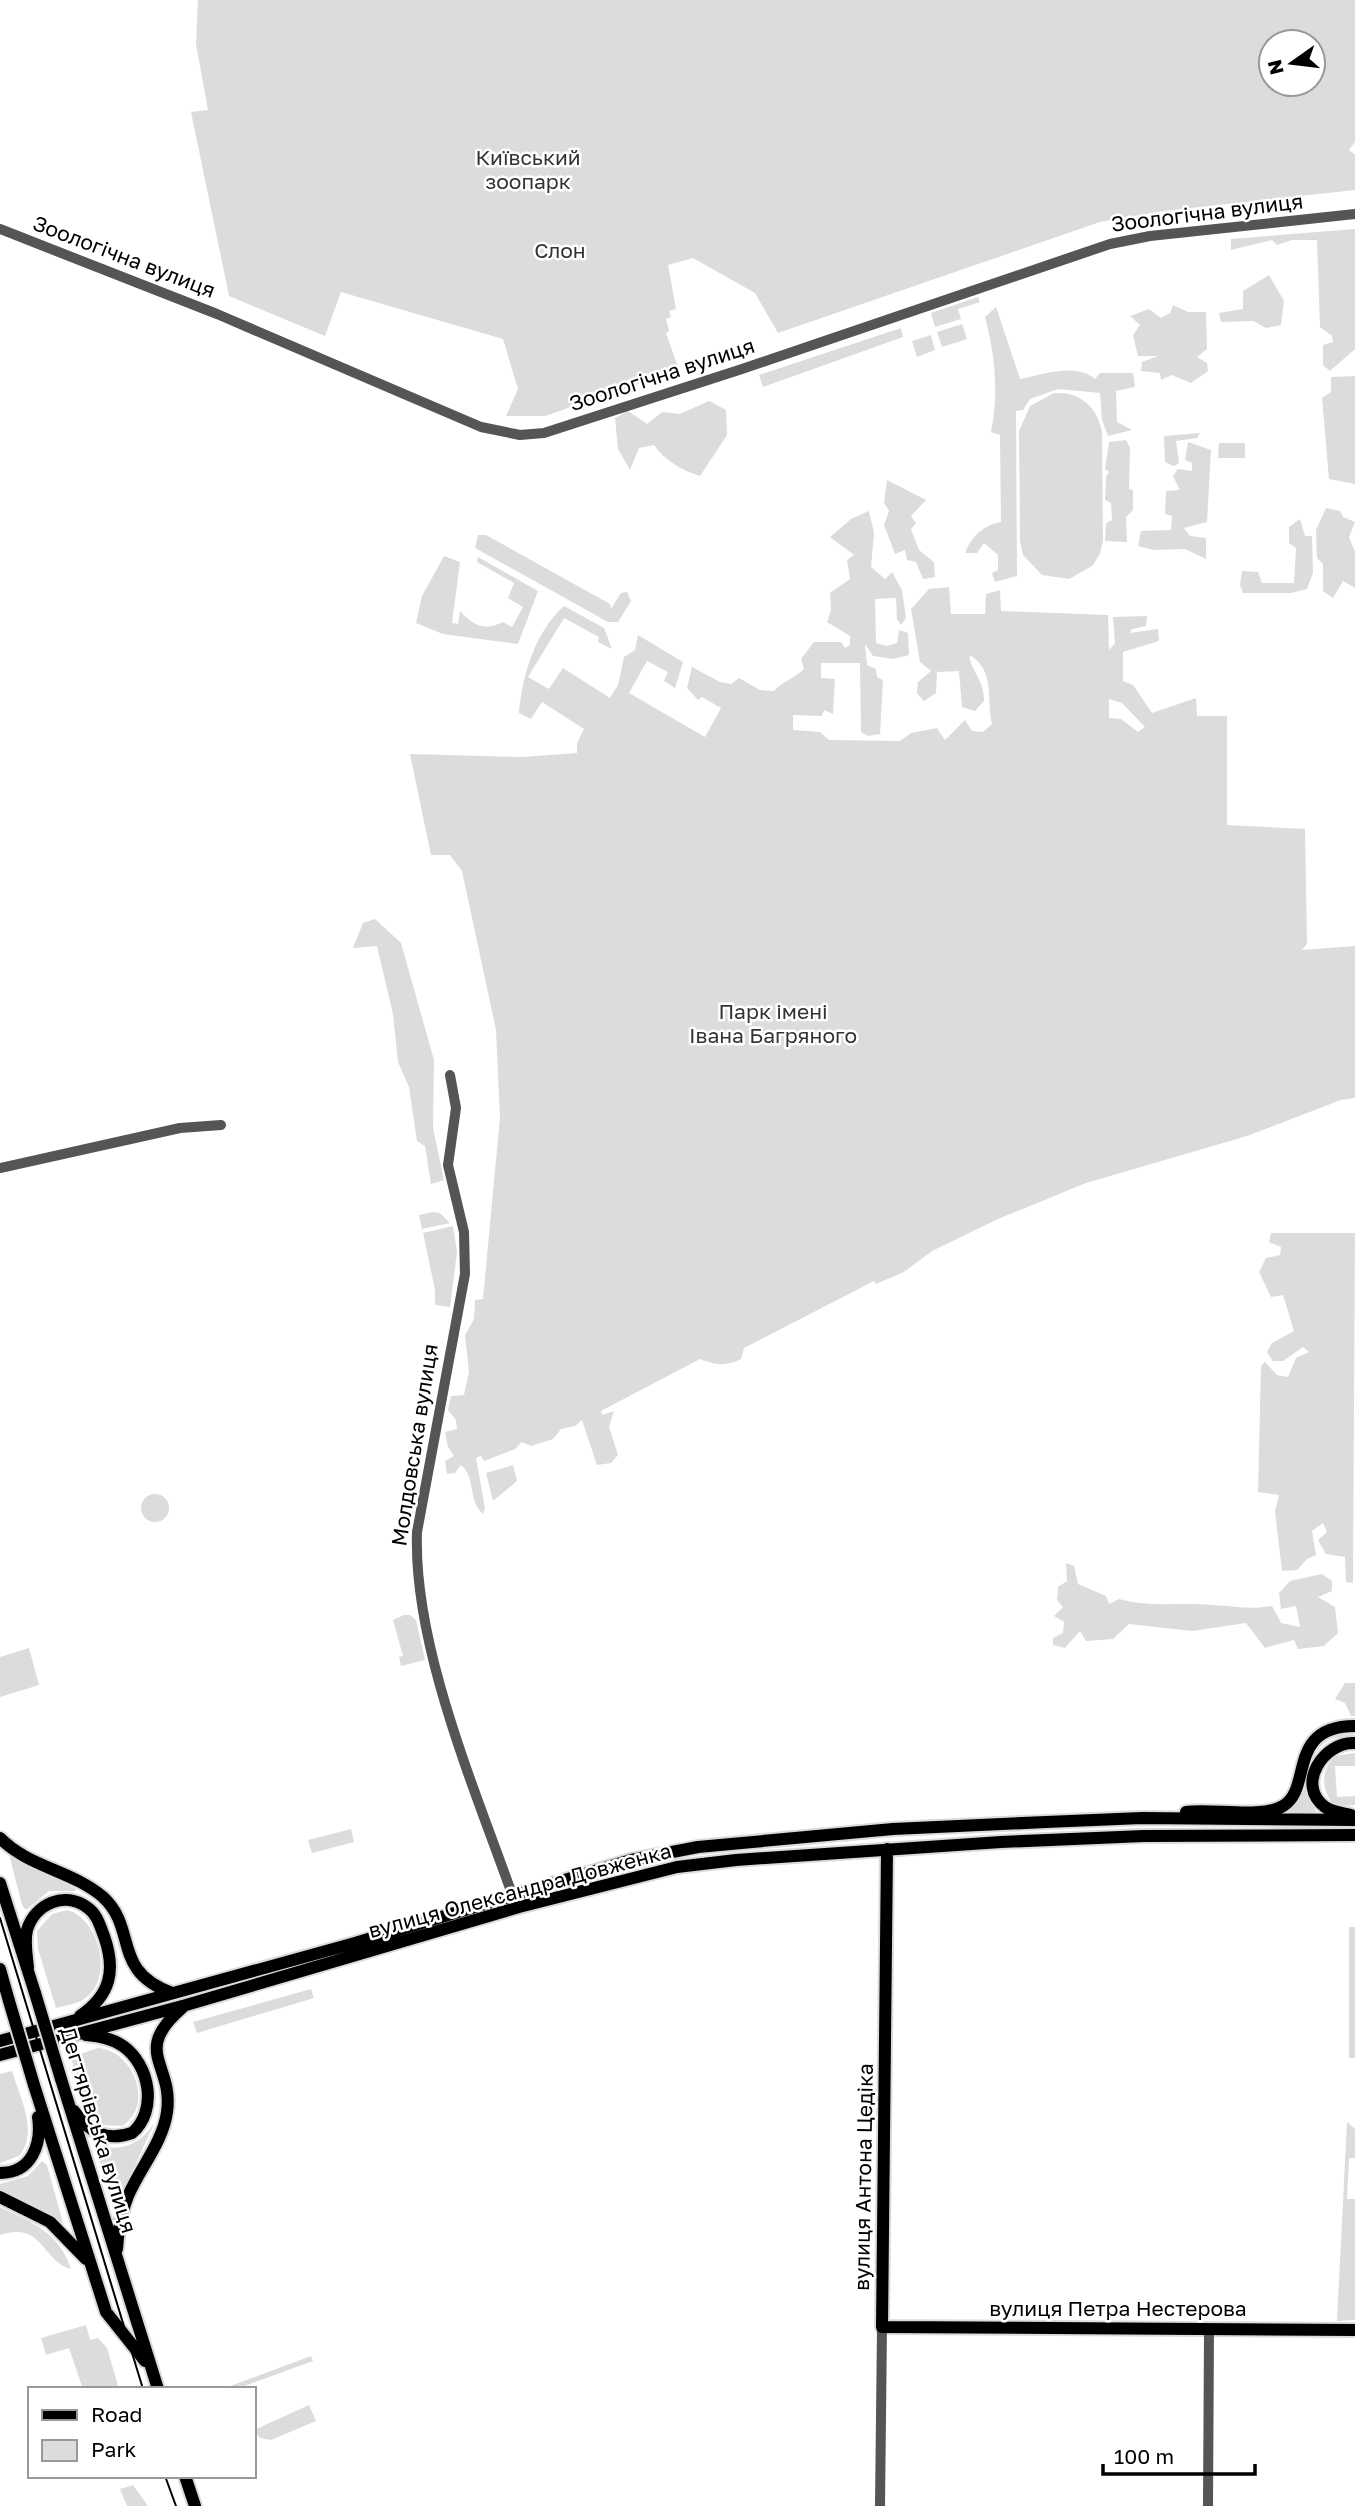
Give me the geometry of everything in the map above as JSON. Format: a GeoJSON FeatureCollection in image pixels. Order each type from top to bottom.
{"type":"FeatureCollection","features":[{"type":"Feature","properties":{"kind":"main road"},"geometry":{"type":"LineString","coordinates":[[1142,1818],[1192,1811],[1270,1810],[1284,1805],[1292,1798],[1300,1766],[1315,1740],[1337,1729],[1355,1726]]}},
{"type":"Feature","properties":{"kind":"main road"},"geometry":{"type":"LineString","coordinates":[[1350,1743],[1336,1745],[1321,1758],[1314,1780],[1316,1793],[1328,1810],[1355,1818]]}},
{"type":"Feature","properties":{"kind":"main road","name":"вулиця Олександра Довженка"},"geometry":{"type":"LineString","coordinates":[[0,2055],[173,1994],[631,1860],[698,1847],[893,1829],[1142,1818],[1355,1818]]}},
{"type":"Feature","properties":{"kind":"main road","name":"вулиця Олександра Довженка"},"geometry":{"type":"LineString","coordinates":[[0,2041],[186,2005],[493,1914],[650,1873],[736,1860],[887,1849],[1142,1836],[1355,1835]]}},
{"type":"Feature","properties":{"kind":"main road"},"geometry":{"type":"LineString","coordinates":[[0,1838],[31,1860],[103,1897],[112,1908],[138,1973],[154,1987],[173,1994]]}},
{"type":"Feature","properties":{"kind":"main road","name":"вулиця Антона Цедіка"},"geometry":{"type":"LineString","coordinates":[[882,2327],[887,1849]]}},
{"type":"Feature","properties":{"kind":"main road","name":"Дегтярівська вулиця"},"geometry":{"type":"LineString","coordinates":[[0,1883],[157,2387]]}},
{"type":"Feature","properties":{"kind":"main road"},"geometry":{"type":"LineString","coordinates":[[28,1968],[26,1933],[38,1910],[62,1900],[75,1901],[90,1909],[108,1948],[111,1978],[99,2001],[73,2028],[104,2037],[125,2047],[138,2066],[149,2103],[148,2112],[132,2133],[110,2138],[86,2126],[67,2101]]}},
{"type":"Feature","properties":{"kind":"main road"},"geometry":{"type":"LineString","coordinates":[[1,1974],[106,2312],[152,2372]]}},
{"type":"Feature","properties":{"kind":"main road"},"geometry":{"type":"LineString","coordinates":[[117,2256],[120,2224],[128,2196],[167,2113],[167,2096],[156,2052],[158,2037],[167,2022],[186,2005]]}},
{"type":"Feature","properties":{"kind":"main road"},"geometry":{"type":"LineString","coordinates":[[0,2174],[20,2169],[38,2147],[40,2127],[34,2085]]}},
{"type":"Feature","properties":{"kind":"main road"},"geometry":{"type":"LineString","coordinates":[[0,2197],[50,2222],[91,2265]]}},
{"type":"Feature","properties":{"kind":"main road","name":"вулиця Петра Нестерова"},"geometry":{"type":"LineString","coordinates":[[882,2327],[1355,2330]]}},
{"type":"Feature","properties":{"kind":"main road"},"geometry":{"type":"LineString","coordinates":[[186,2478],[195,2506]]}},
{"type":"Feature","properties":{"kind":"street","name":"Зоологічна вулиця"},"geometry":{"type":"LineString","coordinates":[[0,229],[217,314],[481,427],[520,435],[544,433],[743,369],[1110,244],[1163,235],[1355,214]]}},
{"type":"Feature","properties":{"kind":"street","name":"Молдовська вулиця"},"geometry":{"type":"LineString","coordinates":[[450,1075],[456,1108],[448,1165],[464,1232],[465,1274],[429,1459],[417,1532],[416,1566],[421,1606],[451,1717],[512,1894]]}},
{"type":"Feature","properties":{"kind":"street"},"geometry":{"type":"LineString","coordinates":[[0,1168],[180,1128],[221,1125]]}},
{"type":"Feature","properties":{"kind":"street","name":"вулиця Антона Цедіка"},"geometry":{"type":"LineString","coordinates":[[880,2506],[882,2327]]}},
{"type":"Feature","properties":{"kind":"street"},"geometry":{"type":"LineString","coordinates":[[1208,2506],[1209,2329]]}},
{"type":"Feature","properties":{"kind":"green space","name":"Київський зоопарк"},"geometry":{"type":"Polygon","coordinates":[[[198,0],[1355,0],[1355,142],[1349,150],[1355,155],[1355,190],[1164,211],[1100,222],[778,333],[755,293],[693,258],[668,265],[676,309],[669,311],[671,317],[666,319],[669,331],[666,333],[679,370],[545,416],[506,416],[518,389],[503,339],[341,292],[325,336],[229,296],[191,112],[208,110],[196,44],[198,0]]]}},
{"type":"Feature","properties":{"kind":"green space"},"geometry":{"type":"Polygon","coordinates":[[[1355,229],[1355,349],[1330,371],[1323,365],[1323,345],[1333,342],[1332,336],[1320,327],[1317,240],[1292,240],[1277,245],[1272,240],[1231,250],[1231,239],[1355,229]]]}},
{"type":"Feature","properties":{"kind":"green space"},"geometry":{"type":"Polygon","coordinates":[[[1269,275],[1284,301],[1281,325],[1266,328],[1253,321],[1221,322],[1219,313],[1243,309],[1243,291],[1269,275]]]}},
{"type":"Feature","properties":{"kind":"green space"},"geometry":{"type":"Polygon","coordinates":[[[978,297],[980,302],[958,309],[961,319],[935,327],[931,313],[978,297]]]}},
{"type":"Feature","properties":{"kind":"green space"},"geometry":{"type":"Polygon","coordinates":[[[1173,305],[1188,312],[1206,312],[1207,349],[1197,357],[1207,363],[1208,371],[1191,383],[1172,375],[1161,380],[1160,373],[1141,371],[1142,362],[1158,356],[1138,356],[1133,335],[1140,325],[1130,316],[1149,309],[1161,318],[1170,313],[1173,305]]]}},
{"type":"Feature","properties":{"kind":"green space"},"geometry":{"type":"Polygon","coordinates":[[[996,307],[1020,379],[1068,370],[1087,374],[1095,379],[1100,373],[1133,373],[1135,387],[1116,391],[1117,422],[1132,430],[1108,436],[1102,420],[1100,393],[1058,389],[1030,399],[1023,410],[1016,411],[1017,576],[995,582],[992,573],[998,570],[998,555],[984,543],[977,553],[965,553],[979,532],[1001,522],[1000,435],[991,432],[995,374],[985,317],[996,307]]]}},
{"type":"Feature","properties":{"kind":"green space"},"geometry":{"type":"Polygon","coordinates":[[[962,324],[967,339],[942,347],[937,332],[962,324]]]}},
{"type":"Feature","properties":{"kind":"green space"},"geometry":{"type":"Polygon","coordinates":[[[901,328],[903,337],[763,387],[759,375],[901,328]]]}},
{"type":"Feature","properties":{"kind":"green space"},"geometry":{"type":"Polygon","coordinates":[[[931,335],[935,350],[917,357],[912,341],[931,335]]]}},
{"type":"Feature","properties":{"kind":"green space"},"geometry":{"type":"Polygon","coordinates":[[[1355,376],[1355,484],[1329,479],[1322,398],[1331,392],[1331,377],[1355,376]]]}},
{"type":"Feature","properties":{"kind":"green space"},"geometry":{"type":"Polygon","coordinates":[[[1054,393],[1072,395],[1086,402],[1096,414],[1102,431],[1103,541],[1100,554],[1092,566],[1069,579],[1042,575],[1023,555],[1020,541],[1019,431],[1030,406],[1054,393]]]}},
{"type":"Feature","properties":{"kind":"green space"},"geometry":{"type":"Polygon","coordinates":[[[709,401],[726,410],[727,435],[700,476],[674,464],[654,445],[639,448],[630,470],[618,449],[615,418],[628,411],[647,424],[662,412],[680,414],[709,401]]]}},
{"type":"Feature","properties":{"kind":"green space"},"geometry":{"type":"Polygon","coordinates":[[[1200,433],[1197,438],[1176,441],[1179,463],[1174,466],[1165,462],[1164,436],[1200,433]]]}},
{"type":"Feature","properties":{"kind":"green space"},"geometry":{"type":"Polygon","coordinates":[[[1126,440],[1130,448],[1129,489],[1133,490],[1133,510],[1126,517],[1127,542],[1105,541],[1106,523],[1112,520],[1111,503],[1105,500],[1106,477],[1109,472],[1105,469],[1109,442],[1126,440]]]}},
{"type":"Feature","properties":{"kind":"green space"},"geometry":{"type":"Polygon","coordinates":[[[1188,442],[1211,450],[1207,522],[1184,528],[1190,536],[1206,538],[1206,559],[1185,549],[1154,550],[1138,546],[1141,531],[1171,530],[1172,516],[1165,514],[1166,491],[1180,490],[1173,476],[1178,469],[1192,471],[1192,463],[1185,460],[1188,442]]]}},
{"type":"Feature","properties":{"kind":"green space"},"geometry":{"type":"Polygon","coordinates":[[[1219,443],[1245,443],[1245,458],[1218,458],[1219,443]]]}},
{"type":"Feature","properties":{"kind":"green space"},"geometry":{"type":"Polygon","coordinates":[[[887,480],[926,500],[911,516],[916,523],[911,529],[919,550],[934,562],[935,577],[923,579],[916,562],[907,560],[905,550],[895,554],[884,525],[889,511],[884,503],[887,480]]]}},
{"type":"Feature","properties":{"kind":"green space"},"geometry":{"type":"Polygon","coordinates":[[[1326,508],[1340,511],[1343,517],[1355,522],[1349,537],[1355,552],[1355,588],[1343,581],[1333,598],[1323,591],[1323,564],[1317,558],[1316,530],[1326,508]]]}},
{"type":"Feature","properties":{"kind":"green space","name":"Парк імені Івана Багряного"},"geometry":{"type":"Polygon","coordinates":[[[869,511],[874,533],[871,567],[885,579],[892,572],[902,590],[906,618],[901,625],[897,619],[896,598],[875,599],[876,643],[887,646],[897,643],[899,630],[908,633],[909,655],[893,659],[873,656],[865,644],[867,665],[876,669],[877,677],[883,680],[880,734],[868,736],[861,732],[860,663],[821,663],[821,678],[835,679],[833,714],[824,710],[822,716],[793,715],[793,730],[820,732],[829,740],[900,741],[911,733],[937,728],[945,740],[965,720],[972,731],[983,732],[992,724],[987,677],[984,669],[970,655],[971,665],[984,693],[984,701],[975,711],[962,707],[959,671],[937,672],[936,693],[924,701],[917,693],[918,682],[931,671],[920,662],[911,609],[929,589],[949,587],[951,614],[985,614],[986,594],[1000,590],[1001,611],[1108,615],[1109,650],[1115,643],[1113,617],[1147,616],[1146,626],[1132,629],[1130,633],[1158,629],[1159,641],[1123,652],[1123,681],[1133,685],[1152,713],[1196,698],[1197,716],[1227,716],[1227,825],[1305,829],[1307,944],[1302,950],[1355,946],[1355,1098],[1341,1100],[1247,1136],[1086,1183],[998,1219],[932,1251],[904,1272],[876,1284],[874,1281],[744,1348],[741,1359],[720,1364],[700,1359],[601,1411],[602,1415],[614,1411],[609,1427],[618,1455],[611,1463],[597,1465],[582,1420],[575,1426],[561,1429],[553,1439],[531,1446],[522,1442],[515,1449],[484,1461],[481,1456],[476,1458],[485,1508],[483,1514],[475,1503],[466,1470],[461,1465],[455,1473],[447,1474],[445,1461],[454,1456],[448,1447],[445,1432],[457,1429],[456,1420],[448,1410],[451,1396],[464,1395],[469,1372],[465,1335],[474,1319],[475,1300],[483,1299],[500,1117],[496,1030],[462,871],[450,855],[431,855],[410,754],[522,757],[577,753],[577,743],[584,729],[542,702],[531,719],[519,713],[523,684],[532,655],[545,628],[564,606],[604,628],[612,649],[598,642],[599,637],[564,618],[528,677],[549,689],[563,668],[610,698],[618,685],[624,657],[635,650],[638,635],[683,662],[675,688],[664,681],[668,672],[647,661],[629,693],[705,737],[721,708],[702,697],[698,700],[687,688],[692,667],[720,682],[731,684],[739,678],[760,690],[774,691],[804,669],[801,659],[814,642],[841,642],[845,648],[850,645],[850,636],[827,622],[831,610],[830,593],[850,579],[847,560],[854,555],[830,537],[851,519],[869,511]],[[1109,699],[1109,718],[1121,719],[1138,732],[1145,727],[1122,703],[1109,699]]]}},
{"type":"Feature","properties":{"kind":"green space"},"geometry":{"type":"Polygon","coordinates":[[[1300,519],[1305,536],[1312,536],[1313,573],[1307,589],[1291,593],[1243,593],[1240,585],[1242,571],[1258,572],[1262,583],[1294,583],[1296,548],[1289,543],[1289,527],[1300,519]]]}},
{"type":"Feature","properties":{"kind":"green space"},"geometry":{"type":"Polygon","coordinates":[[[478,535],[486,535],[610,604],[611,609],[621,593],[627,592],[631,601],[618,622],[608,622],[475,548],[478,535]]]}},
{"type":"Feature","properties":{"kind":"green space"},"geometry":{"type":"Polygon","coordinates":[[[444,556],[460,562],[452,623],[458,624],[460,611],[480,626],[503,622],[512,627],[523,607],[508,598],[514,583],[477,562],[478,557],[538,591],[518,644],[443,634],[416,623],[422,596],[444,556]]]}},
{"type":"Feature","properties":{"kind":"green space"},"geometry":{"type":"Polygon","coordinates":[[[375,919],[401,943],[434,1060],[433,1128],[444,1180],[431,1184],[425,1146],[417,1141],[409,1087],[398,1062],[393,1014],[377,946],[353,948],[363,923],[375,919]]]}},
{"type":"Feature","properties":{"kind":"green space"},"geometry":{"type":"Polygon","coordinates":[[[440,1213],[450,1223],[422,1229],[419,1215],[440,1213]]]}},
{"type":"Feature","properties":{"kind":"green space"},"geometry":{"type":"Polygon","coordinates":[[[453,1226],[457,1252],[450,1307],[435,1305],[435,1290],[423,1233],[453,1226]]]}},
{"type":"Feature","properties":{"kind":"green space"},"geometry":{"type":"Polygon","coordinates":[[[1271,1233],[1355,1233],[1353,1583],[1346,1582],[1345,1557],[1326,1554],[1318,1540],[1327,1532],[1323,1523],[1312,1531],[1316,1555],[1307,1559],[1297,1570],[1282,1571],[1275,1511],[1279,1495],[1258,1492],[1261,1366],[1265,1362],[1277,1375],[1288,1377],[1296,1358],[1309,1352],[1303,1347],[1283,1361],[1273,1361],[1267,1352],[1272,1343],[1294,1331],[1283,1295],[1271,1297],[1259,1272],[1266,1258],[1280,1255],[1281,1247],[1269,1242],[1271,1233]]]}},
{"type":"Feature","properties":{"kind":"green space"},"geometry":{"type":"Polygon","coordinates":[[[513,1465],[517,1481],[493,1501],[486,1473],[513,1465]]]}},
{"type":"Feature","properties":{"kind":"green space"},"geometry":{"type":"Polygon","coordinates":[[[155,1494],[165,1498],[169,1508],[165,1518],[155,1522],[145,1518],[141,1508],[145,1498],[155,1494]]]}},
{"type":"Feature","properties":{"kind":"green space"},"geometry":{"type":"Polygon","coordinates":[[[1066,1563],[1074,1566],[1078,1584],[1106,1596],[1109,1604],[1119,1599],[1155,1604],[1249,1608],[1272,1606],[1281,1623],[1300,1627],[1296,1606],[1281,1609],[1279,1593],[1290,1581],[1322,1574],[1332,1581],[1332,1591],[1318,1597],[1335,1607],[1338,1633],[1324,1646],[1298,1649],[1294,1640],[1265,1648],[1246,1623],[1192,1631],[1129,1624],[1113,1639],[1086,1641],[1080,1631],[1065,1648],[1053,1645],[1053,1638],[1063,1633],[1064,1622],[1054,1616],[1063,1607],[1057,1600],[1058,1587],[1067,1581],[1066,1563]]]}},
{"type":"Feature","properties":{"kind":"green space"},"geometry":{"type":"Polygon","coordinates":[[[410,1615],[416,1620],[425,1660],[401,1666],[399,1657],[403,1656],[393,1620],[410,1615]]]}},
{"type":"Feature","properties":{"kind":"green space"},"geometry":{"type":"Polygon","coordinates":[[[29,1648],[39,1685],[0,1697],[0,1657],[29,1648]]]}},
{"type":"Feature","properties":{"kind":"green space"},"geometry":{"type":"Polygon","coordinates":[[[1345,1683],[1355,1683],[1355,1716],[1351,1716],[1345,1703],[1335,1699],[1345,1683]]]}},
{"type":"Feature","properties":{"kind":"green space"},"geometry":{"type":"Polygon","coordinates":[[[1355,1734],[1330,1740],[1320,1746],[1309,1764],[1307,1784],[1317,1813],[1315,1817],[1282,1817],[1300,1799],[1306,1764],[1319,1745],[1339,1735],[1355,1734]]]}},
{"type":"Feature","properties":{"kind":"green space"},"geometry":{"type":"Polygon","coordinates":[[[1355,1753],[1355,1766],[1335,1766],[1337,1797],[1355,1796],[1355,1805],[1335,1806],[1325,1788],[1327,1768],[1335,1756],[1355,1753]]]}},
{"type":"Feature","properties":{"kind":"green space"},"geometry":{"type":"Polygon","coordinates":[[[351,1829],[354,1842],[312,1853],[308,1840],[351,1829]]]}},
{"type":"Feature","properties":{"kind":"green space"},"geometry":{"type":"Polygon","coordinates":[[[9,1854],[76,1889],[75,1891],[49,1891],[26,1910],[22,1905],[9,1854]]]}},
{"type":"Feature","properties":{"kind":"green space"},"geometry":{"type":"Polygon","coordinates":[[[67,1910],[78,1915],[94,1935],[99,1948],[100,1975],[87,1997],[56,2008],[38,1949],[37,1931],[52,1914],[67,1910]]]}},
{"type":"Feature","properties":{"kind":"green space"},"geometry":{"type":"Polygon","coordinates":[[[1349,1927],[1355,1927],[1355,2058],[1349,2058],[1349,1927]]]}},
{"type":"Feature","properties":{"kind":"green space"},"geometry":{"type":"Polygon","coordinates":[[[311,1989],[314,1998],[197,2033],[193,2022],[311,1989]]]}},
{"type":"Feature","properties":{"kind":"green space"},"geometry":{"type":"Polygon","coordinates":[[[98,2048],[121,2058],[136,2080],[137,2105],[132,2116],[122,2126],[100,2125],[86,2109],[71,2057],[98,2048]]]}},
{"type":"Feature","properties":{"kind":"green space"},"geometry":{"type":"Polygon","coordinates":[[[12,2071],[26,2115],[27,2136],[25,2147],[19,2156],[0,2163],[0,2074],[12,2071]]]}},
{"type":"Feature","properties":{"kind":"green space"},"geometry":{"type":"Polygon","coordinates":[[[155,2122],[117,2204],[112,2201],[98,2155],[100,2146],[117,2148],[132,2144],[155,2122]]]}},
{"type":"Feature","properties":{"kind":"green space"},"geometry":{"type":"Polygon","coordinates":[[[1347,2122],[1355,2129],[1355,2158],[1349,2158],[1347,2199],[1355,2199],[1355,2320],[1337,2321],[1347,2122]]]}},
{"type":"Feature","properties":{"kind":"green space"},"geometry":{"type":"Polygon","coordinates":[[[42,2161],[47,2165],[63,2223],[0,2189],[0,2184],[28,2176],[42,2161]]]}},
{"type":"Feature","properties":{"kind":"green space"},"geometry":{"type":"Polygon","coordinates":[[[0,2207],[34,2224],[52,2237],[66,2256],[71,2269],[61,2265],[34,2237],[14,2232],[0,2235],[0,2207]]]}},
{"type":"Feature","properties":{"kind":"green space"},"geometry":{"type":"Polygon","coordinates":[[[86,2325],[90,2340],[98,2338],[107,2348],[118,2387],[82,2387],[69,2348],[46,2355],[41,2338],[86,2325]]]}},
{"type":"Feature","properties":{"kind":"green space"},"geometry":{"type":"Polygon","coordinates":[[[311,2356],[313,2361],[242,2387],[227,2387],[311,2356]]]}},
{"type":"Feature","properties":{"kind":"green space"},"geometry":{"type":"Polygon","coordinates":[[[309,2405],[316,2421],[271,2440],[260,2438],[256,2429],[309,2405]]]}},
{"type":"Feature","properties":{"kind":"green space"},"geometry":{"type":"Polygon","coordinates":[[[133,2485],[148,2506],[127,2506],[120,2489],[133,2485]]]}},
{"type":"Feature","properties":{"kind":"tram line"},"geometry":{"type":"LineString","coordinates":[[0,1918],[142,2387]]}},
{"type":"Feature","properties":{"kind":"tram line"},"geometry":{"type":"LineString","coordinates":[[166,2478],[176,2506]]}},
{"type":"Feature","properties":{"kind":"park label","name":"Слон"},"geometry":{"type":"Point","coordinates":[560,251]}}]}
